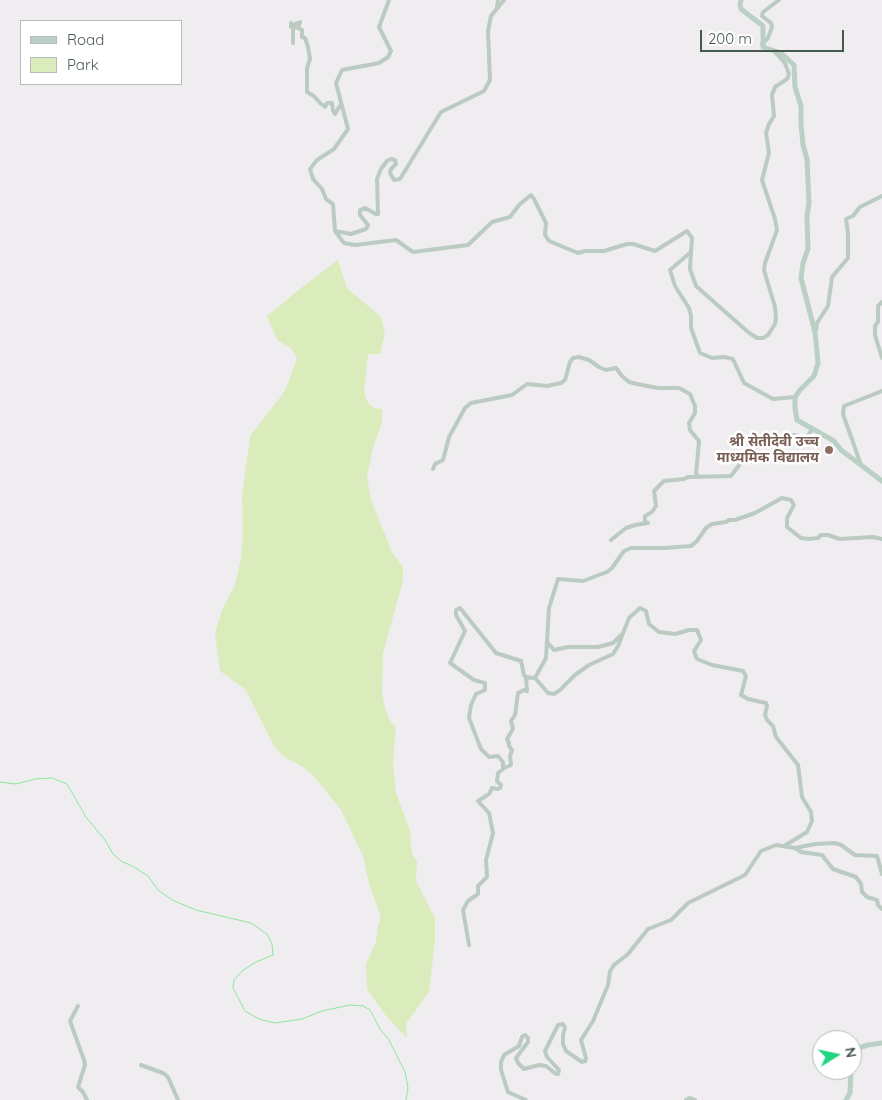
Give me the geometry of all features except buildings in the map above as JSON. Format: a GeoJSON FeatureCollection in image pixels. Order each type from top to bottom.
{"type":"FeatureCollection","features":[{"type":"Feature","properties":{"kind":"main road"},"geometry":{"type":"LineString","coordinates":[[741,0],[741,9],[763,26],[762,47],[781,53],[794,66],[794,87],[801,106],[803,146],[807,159],[810,203],[807,216],[808,249],[803,263],[802,278],[814,332],[818,363],[816,371],[795,398],[794,408],[797,420],[834,441],[841,450],[882,482]]}},
{"type":"Feature","properties":{"kind":"main road"},"geometry":{"type":"LineString","coordinates":[[862,1047],[882,1043]]}},
{"type":"Feature","properties":{"kind":"main road"},"geometry":{"type":"LineString","coordinates":[[846,1100],[850,1093],[851,1080]]}},
{"type":"Feature","properties":{"kind":"street"},"geometry":{"type":"LineString","coordinates":[[389,0],[379,27],[391,51],[379,63],[342,70],[336,83],[348,129],[334,149],[317,160],[310,169],[313,179],[334,207],[334,231],[344,243],[355,245],[396,240],[413,252],[468,245],[492,222],[510,217],[519,205],[531,195],[546,223],[545,235],[549,241],[578,253],[586,251],[604,252],[627,244],[655,251],[687,231],[692,238],[690,269],[696,286],[757,338],[763,338],[768,335],[775,324],[776,318],[775,307],[764,270],[777,230],[762,180],[769,153],[766,133],[774,116],[772,95],[775,87],[786,79],[789,69],[774,51]]}},
{"type":"Feature","properties":{"kind":"street"},"geometry":{"type":"LineString","coordinates":[[497,8],[498,0]]}},
{"type":"Feature","properties":{"kind":"street"},"geometry":{"type":"LineString","coordinates":[[334,231],[351,234],[366,229],[368,225],[360,215],[360,210],[364,208],[378,214],[377,179],[387,161],[395,160],[396,164],[390,173],[394,180],[400,179],[441,112],[484,91],[490,80],[488,32],[491,16],[504,0]]}},
{"type":"Feature","properties":{"kind":"street"},"geometry":{"type":"LineString","coordinates":[[762,44],[768,38],[772,27],[771,23],[762,16],[763,12],[779,0]]}},
{"type":"Feature","properties":{"kind":"street"},"geometry":{"type":"LineString","coordinates":[[298,23],[300,22],[298,28],[302,30],[302,37],[305,38],[310,59],[306,68],[307,92],[325,107],[327,103],[332,103],[333,111],[336,114],[341,104]]}},
{"type":"Feature","properties":{"kind":"street"},"geometry":{"type":"LineString","coordinates":[[291,23],[291,27],[298,23]]}},
{"type":"Feature","properties":{"kind":"street"},"geometry":{"type":"LineString","coordinates":[[293,43],[294,30],[298,23]]}},
{"type":"Feature","properties":{"kind":"street"},"geometry":{"type":"LineString","coordinates":[[814,332],[816,332],[817,323],[828,306],[832,277],[848,258],[846,219],[853,216],[860,207],[882,196]]}},
{"type":"Feature","properties":{"kind":"street"},"geometry":{"type":"LineString","coordinates":[[691,252],[670,270],[675,286],[689,308],[691,328],[700,353],[712,358],[724,357],[733,359],[744,384],[773,399],[795,398]]}},
{"type":"Feature","properties":{"kind":"street"},"geometry":{"type":"LineString","coordinates":[[882,302],[878,306],[878,322],[875,326],[875,335],[882,358]]}},
{"type":"Feature","properties":{"kind":"street"},"geometry":{"type":"LineString","coordinates":[[433,469],[435,464],[443,460],[449,437],[465,408],[471,403],[512,394],[527,384],[547,386],[561,383],[565,380],[570,362],[573,358],[579,357],[589,360],[606,370],[616,368],[629,382],[658,388],[679,388],[690,394],[695,406],[695,412],[693,419],[689,423],[690,430],[698,441],[696,474],[700,477]]}},
{"type":"Feature","properties":{"kind":"street"},"geometry":{"type":"LineString","coordinates":[[862,467],[843,414],[844,406],[882,391]]}},
{"type":"Feature","properties":{"kind":"street"},"geometry":{"type":"LineString","coordinates":[[611,540],[626,528],[648,523],[645,522],[645,516],[652,512],[656,506],[654,491],[664,482],[700,477],[731,476],[740,464],[755,453],[754,448],[779,438],[795,435],[800,438],[806,438],[812,430]]}},
{"type":"Feature","properties":{"kind":"street"},"geometry":{"type":"LineString","coordinates":[[535,678],[546,658],[549,608],[558,579],[583,580],[607,572],[624,551],[631,548],[691,546],[695,544],[706,528],[712,524],[742,518],[782,498],[791,500],[794,505],[788,518],[787,527],[801,538],[818,538],[821,535],[828,535],[840,539],[873,537],[882,539]]}},
{"type":"Feature","properties":{"kind":"street"},"geometry":{"type":"LineString","coordinates":[[469,946],[463,910],[468,901],[478,894],[478,886],[487,877],[486,860],[493,833],[489,813],[478,801],[490,794],[492,788],[500,788],[501,785],[497,781],[498,773],[511,765],[510,756],[512,750],[507,739],[513,729],[511,721],[515,715],[518,693],[524,690],[527,691],[526,677],[521,661],[496,653],[460,608],[456,610],[456,615],[465,631],[450,663],[474,680],[485,683],[485,690],[476,694],[471,705],[469,718],[482,749],[489,757],[498,756],[503,762],[503,769]]}},
{"type":"Feature","properties":{"kind":"street"},"geometry":{"type":"LineString","coordinates":[[526,677],[535,678],[542,688],[548,693],[554,694],[588,665],[613,654],[629,618],[640,608],[646,611],[649,624],[659,632],[675,634],[697,630],[701,640],[694,651],[697,659],[712,666],[721,666],[743,672],[746,676],[742,695],[748,699],[766,702],[766,720],[773,726],[776,737],[798,765],[802,797],[811,812],[812,821],[807,832],[784,846]]}},
{"type":"Feature","properties":{"kind":"street"},"geometry":{"type":"LineString","coordinates":[[548,642],[554,650],[568,647],[598,647],[613,643],[624,631]]}},
{"type":"Feature","properties":{"kind":"street"},"geometry":{"type":"LineString","coordinates":[[526,1100],[508,1092],[501,1070],[501,1062],[504,1055],[519,1046],[524,1034],[527,1036],[528,1042],[516,1058],[518,1063],[524,1069],[539,1065],[546,1066],[558,1074],[559,1070],[547,1057],[545,1051],[558,1025],[563,1024],[565,1028],[563,1044],[566,1051],[582,1062],[585,1061],[586,1058],[581,1040],[593,1022],[608,985],[610,971],[614,965],[628,954],[648,929],[670,920],[688,903],[745,874],[761,851],[776,845],[795,848],[828,843],[841,845],[855,854],[877,856],[882,874]]}},
{"type":"Feature","properties":{"kind":"street"},"geometry":{"type":"LineString","coordinates":[[795,848],[800,852],[822,855],[833,869],[856,877],[861,884],[862,892],[867,897],[877,900],[878,905],[882,909]]}},
{"type":"Feature","properties":{"kind":"street"},"geometry":{"type":"LineString","coordinates":[[78,1006],[70,1021],[85,1065],[78,1087],[87,1100]]}},
{"type":"Feature","properties":{"kind":"street"},"geometry":{"type":"LineString","coordinates":[[141,1065],[163,1072],[168,1077],[178,1100]]}},
{"type":"Feature","properties":{"kind":"street"},"geometry":{"type":"LineString","coordinates":[[686,1100],[690,1098],[695,1100]]}},
{"type":"Feature","properties":{"kind":"green space"},"geometry":{"type":"Polygon","coordinates":[[[338,260],[347,288],[381,317],[385,333],[380,354],[368,354],[364,390],[369,404],[374,408],[382,409],[382,422],[373,448],[367,477],[371,500],[392,552],[403,567],[403,581],[383,653],[382,693],[389,719],[396,728],[393,761],[396,793],[410,831],[412,854],[417,861],[416,881],[435,918],[435,941],[429,992],[406,1024],[407,1038],[386,1016],[367,989],[366,964],[376,942],[381,917],[369,884],[363,856],[341,810],[312,774],[284,757],[274,746],[245,689],[220,671],[215,634],[222,610],[235,585],[241,558],[243,529],[242,497],[250,436],[282,395],[297,359],[292,349],[277,340],[267,316],[338,260]]]}},
{"type":"Feature","properties":{"kind":"waterway"},"geometry":{"type":"LineString","coordinates":[[0,782],[16,784],[35,779],[52,778],[67,784],[86,817],[105,840],[113,854],[121,861],[148,876],[158,890],[172,900],[196,910],[251,923],[267,934],[272,944],[273,955],[256,962],[242,971],[234,980],[233,988],[245,1011],[259,1019],[275,1023],[302,1019],[322,1011],[350,1005],[363,1006],[370,1010],[380,1029],[389,1040],[405,1072],[408,1088],[406,1100]]}},
{"type":"Feature","properties":{"kind":"place","name":"श्री सेतीदेवी उच्च माध्यमिक विद्यालय"},"geometry":{"type":"Point","coordinates":[829,450]}}]}
